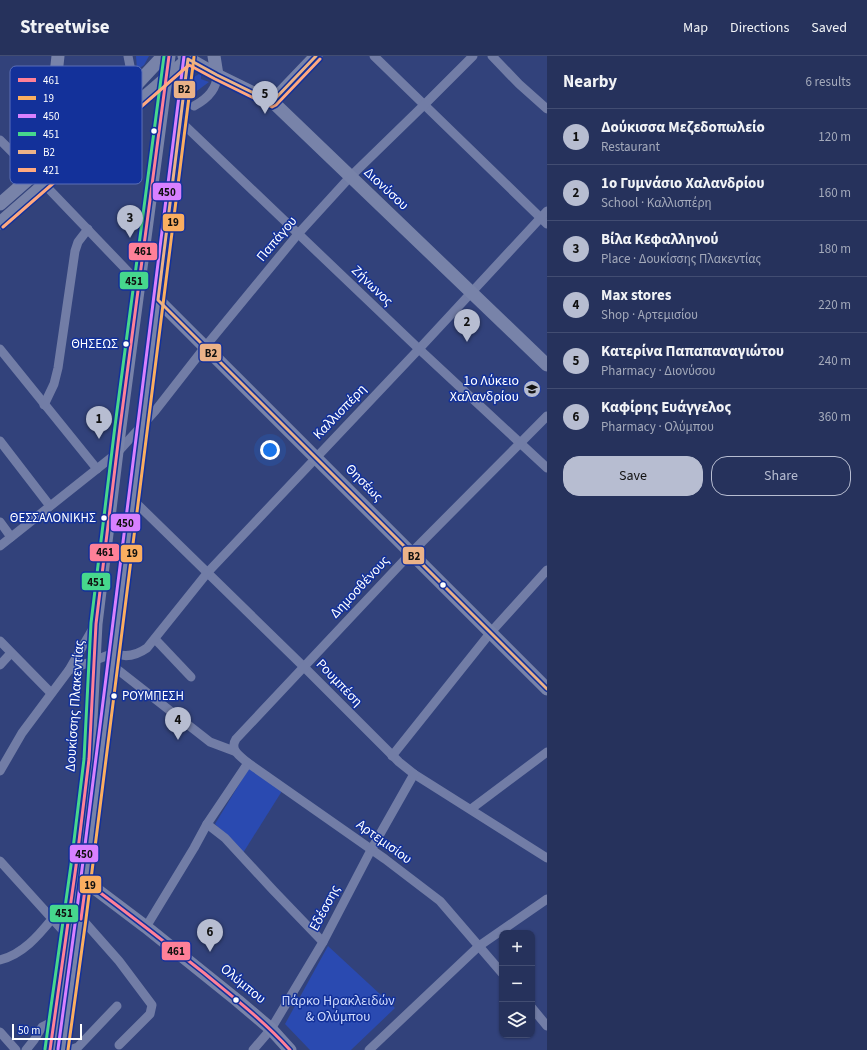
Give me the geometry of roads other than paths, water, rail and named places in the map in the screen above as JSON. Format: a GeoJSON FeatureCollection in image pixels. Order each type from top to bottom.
{"type":"FeatureCollection","features":[{"type":"Feature","properties":{"kind":"main road"},"geometry":{"type":"LineString","coordinates":[[57,66],[58,56]]}},
{"type":"Feature","properties":{"kind":"main road"},"geometry":{"type":"LineString","coordinates":[[142,79],[163,56]]}},
{"type":"Feature","properties":{"kind":"main road","name":"Δουκίσσης Πλακεντίας"},"geometry":{"type":"LineString","coordinates":[[63,1049],[81,918],[80,881],[96,624],[169,56]]}},
{"type":"Feature","properties":{"kind":"main road"},"geometry":{"type":"LineString","coordinates":[[214,56],[217,75]]}},
{"type":"Feature","properties":{"kind":"main road"},"geometry":{"type":"LineString","coordinates":[[272,102],[316,56]]}},
{"type":"Feature","properties":{"kind":"main road"},"geometry":{"type":"LineString","coordinates":[[142,98],[187,57]]}},
{"type":"Feature","properties":{"kind":"main road","name":"Δουκίσσης Πλακεντίας"},"geometry":{"type":"LineString","coordinates":[[50,1050],[66,934],[80,881],[114,659],[187,57]]}},
{"type":"Feature","properties":{"kind":"main road","name":"Διονύσου"},"geometry":{"type":"LineString","coordinates":[[187,57],[217,75],[272,102],[283,111],[547,365]]}},
{"type":"Feature","properties":{"kind":"main road"},"geometry":{"type":"LineString","coordinates":[[0,204],[23,184]]}},
{"type":"Feature","properties":{"kind":"main road"},"geometry":{"type":"LineString","coordinates":[[0,223],[44,184]]}},
{"type":"Feature","properties":{"kind":"main road","name":"Θησέως"},"geometry":{"type":"LineString","coordinates":[[158,300],[547,688]]}},
{"type":"Feature","properties":{"kind":"main road","name":"Ολύμπου"},"geometry":{"type":"LineString","coordinates":[[80,881],[146,926],[271,1029],[290,1050]]}},
{"type":"Feature","properties":{"kind":"street"},"geometry":{"type":"LineString","coordinates":[[128,56],[130,66]]}},
{"type":"Feature","properties":{"kind":"street"},"geometry":{"type":"LineString","coordinates":[[374,56],[545,218]]}},
{"type":"Feature","properties":{"kind":"street","name":"Παπάγου"},"geometry":{"type":"LineString","coordinates":[[0,546],[117,453],[143,426],[205,347],[298,234],[350,177],[473,56]]}},
{"type":"Feature","properties":{"kind":"street"},"geometry":{"type":"LineString","coordinates":[[492,56],[519,84],[547,109]]}},
{"type":"Feature","properties":{"kind":"street"},"geometry":{"type":"LineString","coordinates":[[194,106],[208,96],[213,90],[217,83],[217,75]]}},
{"type":"Feature","properties":{"kind":"street","name":"Ζήνωνος"},"geometry":{"type":"LineString","coordinates":[[180,122],[419,349],[547,468]]}},
{"type":"Feature","properties":{"kind":"street"},"geometry":{"type":"LineString","coordinates":[[0,140],[10,150]]}},
{"type":"Feature","properties":{"kind":"street"},"geometry":{"type":"LineString","coordinates":[[44,184],[139,283]]}},
{"type":"Feature","properties":{"kind":"street","name":"Καλλισπέρη"},"geometry":{"type":"LineString","coordinates":[[69,670],[94,660],[114,659],[121,656],[139,653],[147,648],[208,572],[472,292],[545,218]]}},
{"type":"Feature","properties":{"kind":"street"},"geometry":{"type":"LineString","coordinates":[[44,404],[54,384],[58,368],[75,251],[78,242],[88,229]]}},
{"type":"Feature","properties":{"kind":"street"},"geometry":{"type":"LineString","coordinates":[[0,349],[97,468]]}},
{"type":"Feature","properties":{"kind":"street","name":"Δημοσθένους"},"geometry":{"type":"LineString","coordinates":[[234,750],[233,743],[236,739],[411,553],[547,416]]}},
{"type":"Feature","properties":{"kind":"street"},"geometry":{"type":"LineString","coordinates":[[0,441],[50,506]]}},
{"type":"Feature","properties":{"kind":"street","name":"Ρουμπέση"},"geometry":{"type":"LineString","coordinates":[[133,500],[208,572],[392,756],[414,774],[547,858]]}},
{"type":"Feature","properties":{"kind":"street"},"geometry":{"type":"LineString","coordinates":[[0,522],[11,537]]}},
{"type":"Feature","properties":{"kind":"street"},"geometry":{"type":"LineString","coordinates":[[392,756],[491,632],[547,570]]}},
{"type":"Feature","properties":{"kind":"street"},"geometry":{"type":"LineString","coordinates":[[0,771],[22,733],[51,692],[69,670],[96,624]]}},
{"type":"Feature","properties":{"kind":"street"},"geometry":{"type":"LineString","coordinates":[[155,639],[191,677]]}},
{"type":"Feature","properties":{"kind":"street"},"geometry":{"type":"LineString","coordinates":[[0,642],[51,692]]}},
{"type":"Feature","properties":{"kind":"street"},"geometry":{"type":"LineString","coordinates":[[0,665],[12,653]]}},
{"type":"Feature","properties":{"kind":"street","name":"Αρτεμισίου"},"geometry":{"type":"LineString","coordinates":[[114,659],[210,742],[234,750],[248,762],[440,901],[499,969]]}},
{"type":"Feature","properties":{"kind":"street"},"geometry":{"type":"LineString","coordinates":[[471,810],[547,752]]}},
{"type":"Feature","properties":{"kind":"street"},"geometry":{"type":"LineString","coordinates":[[146,926],[207,824],[248,762]]}},
{"type":"Feature","properties":{"kind":"street","name":"Εδέσσης"},"geometry":{"type":"LineString","coordinates":[[253,1050],[271,1029],[323,942],[371,850],[414,774]]}},
{"type":"Feature","properties":{"kind":"street"},"geometry":{"type":"LineString","coordinates":[[207,824],[225,838],[323,942]]}},
{"type":"Feature","properties":{"kind":"street"},"geometry":{"type":"LineString","coordinates":[[0,861],[66,934]]}},
{"type":"Feature","properties":{"kind":"street"},"geometry":{"type":"LineString","coordinates":[[369,1050],[479,946],[547,899]]}},
{"type":"Feature","properties":{"kind":"street"},"geometry":{"type":"LineString","coordinates":[[81,918],[119,961],[152,1005],[150,1014],[119,1045]]}},
{"type":"Feature","properties":{"kind":"street"},"geometry":{"type":"LineString","coordinates":[[0,960],[14,955],[29,944],[52,919]]}},
{"type":"Feature","properties":{"kind":"street"},"geometry":{"type":"LineString","coordinates":[[63,1049],[73,1049],[78,1047],[117,1006]]}},
{"type":"Feature","properties":{"kind":"street"},"geometry":{"type":"LineString","coordinates":[[535,1012],[547,1026]]}},
{"type":"Feature","properties":{"kind":"street"},"geometry":{"type":"LineString","coordinates":[[26,1050],[42,1027],[49,1024],[53,1026],[53,1029]]}},
{"type":"Feature","properties":{"kind":"street"},"geometry":{"type":"LineString","coordinates":[[0,1032],[16,1050]]}},
{"type":"Feature","properties":{"kind":"place","name":"Κατερίνα Παπαπαναγιώτου"},"geometry":{"type":"Point","coordinates":[265,114]}},
{"type":"Feature","properties":{"kind":"place","name":"Βίλα Κεφαλληνού"},"geometry":{"type":"Point","coordinates":[130,238]}},
{"type":"Feature","properties":{"kind":"place","name":"1ο Γυμνάσιο Χαλανδρίου"},"geometry":{"type":"Point","coordinates":[467,342]}},
{"type":"Feature","properties":{"kind":"place","name":"ΘΗΣΕΩΣ"},"geometry":{"type":"Point","coordinates":[126,344]}},
{"type":"Feature","properties":{"kind":"place","name":"1ο Λύκειο Χαλανδρίου"},"geometry":{"type":"Point","coordinates":[532,389]}},
{"type":"Feature","properties":{"kind":"place","name":"Δούκισσα Μεζεδοπωλείο"},"geometry":{"type":"Point","coordinates":[99,439]}},
{"type":"Feature","properties":{"kind":"place","name":"ΘΕΣΣΑΛΟΝΙΚΗΣ"},"geometry":{"type":"Point","coordinates":[104,518]}},
{"type":"Feature","properties":{"kind":"place","name":"ΡΟΥΜΠΕΣΗ"},"geometry":{"type":"Point","coordinates":[114,696]}},
{"type":"Feature","properties":{"kind":"place","name":"Max stores"},"geometry":{"type":"Point","coordinates":[178,740]}},
{"type":"Feature","properties":{"kind":"place","name":"Καφίρης Ευάγγελος"},"geometry":{"type":"Point","coordinates":[210,952]}},
{"type":"Feature","properties":{"kind":"park label","name":"Πάρκο Ηρακλειδών & Ολύμπου"},"geometry":{"type":"Point","coordinates":[338,1010]}}]}
